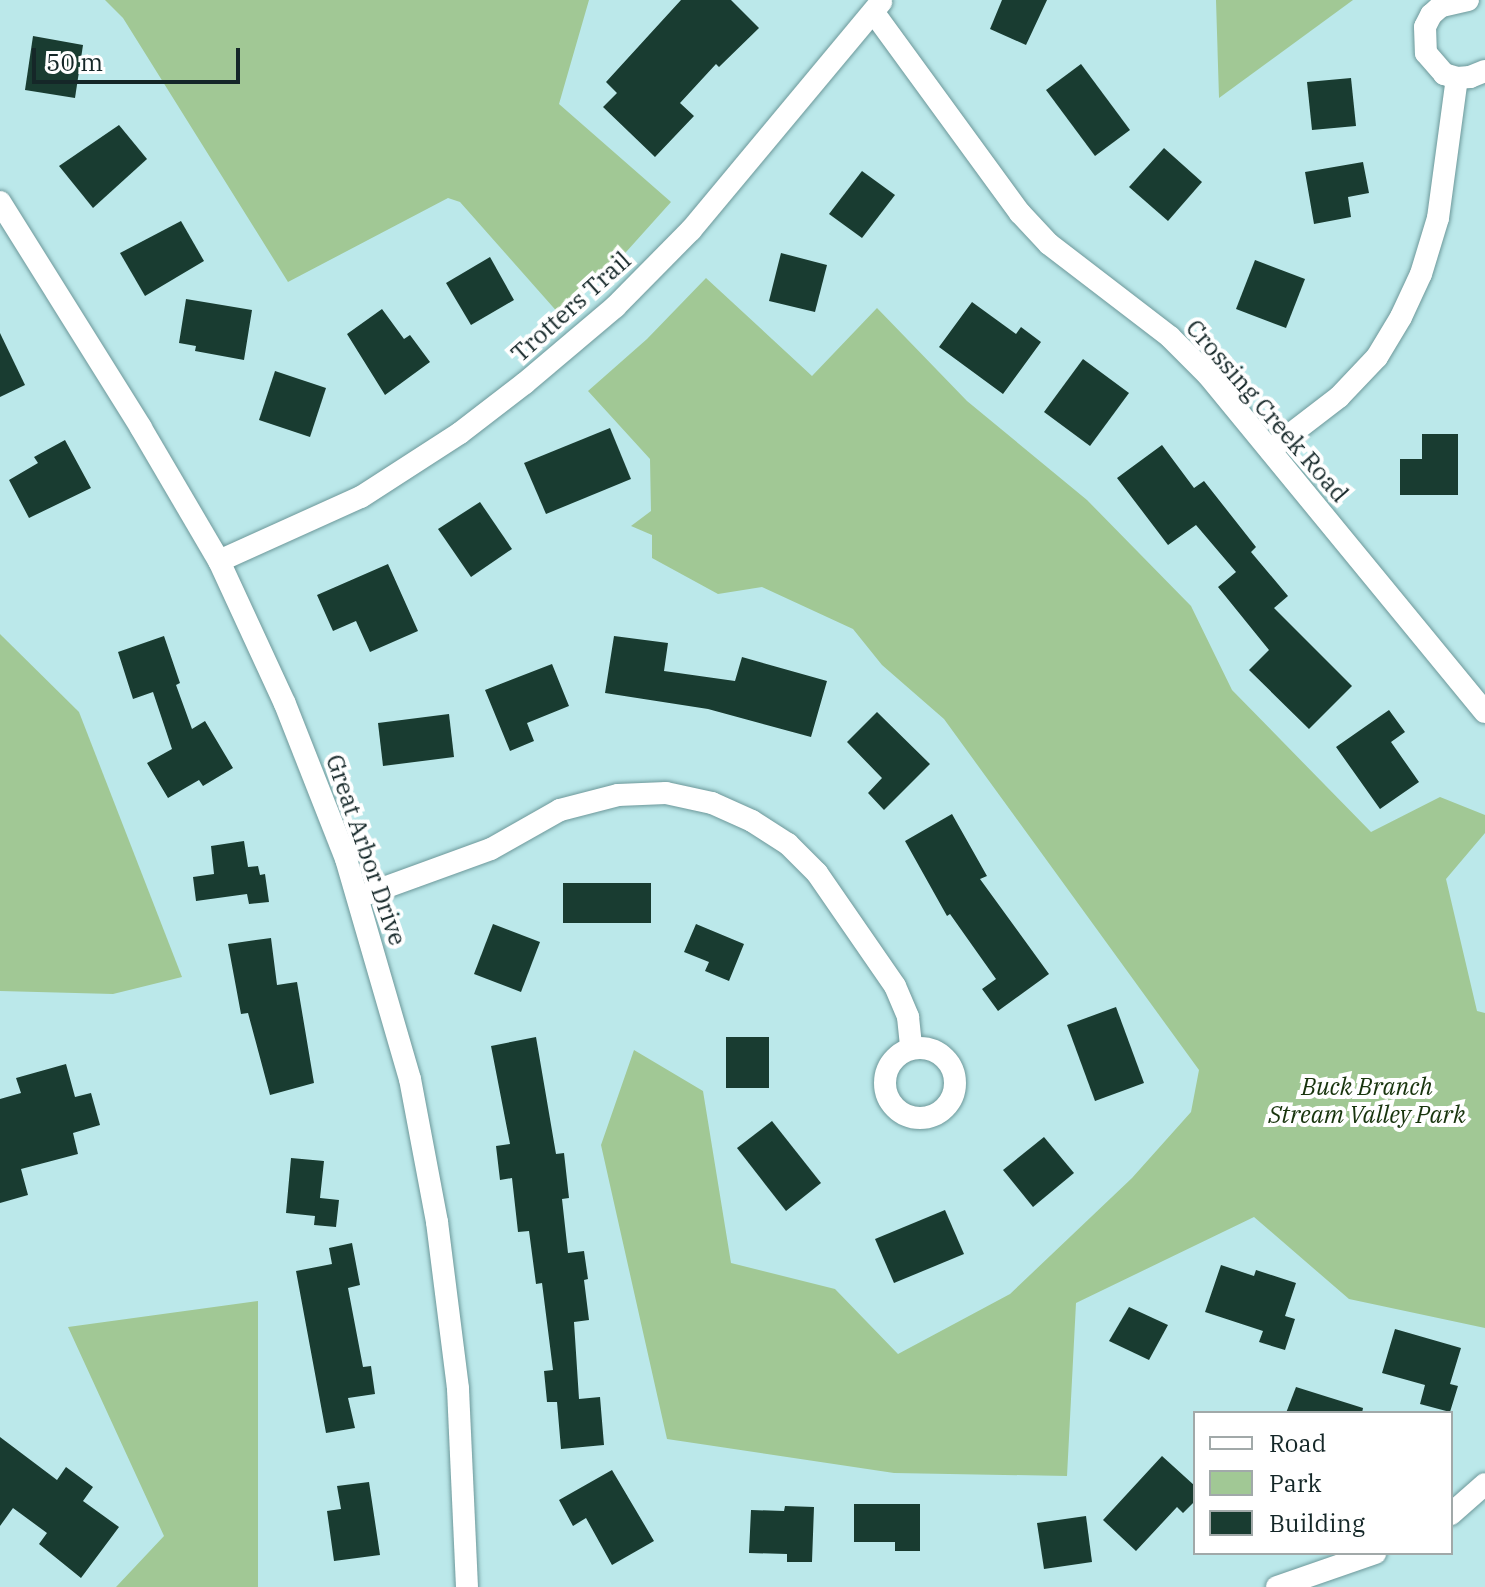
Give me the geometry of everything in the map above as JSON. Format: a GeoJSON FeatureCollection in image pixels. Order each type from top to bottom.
{"type":"FeatureCollection","features":[{"type":"Feature","properties":{"kind":"street"},"geometry":{"type":"LineString","coordinates":[[1485,7],[1468,0],[1441,6],[1425,27],[1426,53],[1433,65],[1457,78],[1485,71]]}},
{"type":"Feature","properties":{"kind":"street","name":"Crossing Creek Road"},"geometry":{"type":"LineString","coordinates":[[879,6],[1020,213],[1049,244],[1170,337],[1270,450],[1485,712]]}},
{"type":"Feature","properties":{"kind":"street","name":"Trotters Trail"},"geometry":{"type":"LineString","coordinates":[[219,561],[361,497],[460,433],[525,383],[615,307],[691,230],[879,6]]}},
{"type":"Feature","properties":{"kind":"street"},"geometry":{"type":"LineString","coordinates":[[1270,450],[1339,397],[1377,357],[1401,317],[1421,274],[1438,218],[1457,78]]}},
{"type":"Feature","properties":{"kind":"street","name":"Great Arbor Drive"},"geometry":{"type":"LineString","coordinates":[[0,202],[141,428],[219,561],[285,704],[359,897],[410,1079],[437,1222],[458,1389],[467,1587]]}},
{"type":"Feature","properties":{"kind":"street"},"geometry":{"type":"LineString","coordinates":[[359,897],[491,849],[560,810],[618,795],[666,793],[712,803],[752,821],[788,844],[817,873],[895,986],[908,1017],[911,1048]]}},
{"type":"Feature","properties":{"kind":"street"},"geometry":{"type":"LineString","coordinates":[[1453,1512],[1485,1484]]}},
{"type":"Feature","properties":{"kind":"street"},"geometry":{"type":"LineString","coordinates":[[1277,1587],[1369,1555]]}},
{"type":"Feature","properties":{"kind":"green space"},"geometry":{"type":"Polygon","coordinates":[[[105,0],[589,0],[559,104],[671,202],[618,261],[560,315],[460,202],[448,198],[288,282],[123,18],[105,0]]]}},
{"type":"Feature","properties":{"kind":"green space"},"geometry":{"type":"Polygon","coordinates":[[[1216,0],[1353,0],[1219,98],[1216,0]]]}},
{"type":"Feature","properties":{"kind":"green space","name":"Buck Branch Stream Valley Park"},"geometry":{"type":"Polygon","coordinates":[[[706,278],[812,376],[877,308],[967,401],[1087,500],[1191,606],[1232,690],[1371,832],[1440,797],[1485,815],[1485,833],[1446,879],[1477,1011],[1485,1013],[1485,1328],[1349,1299],[1254,1217],[1076,1303],[1067,1476],[894,1473],[667,1439],[601,1145],[634,1050],[703,1091],[731,1263],[835,1289],[898,1354],[1010,1294],[1132,1178],[1191,1112],[1199,1070],[944,719],[882,665],[853,629],[762,587],[718,594],[652,558],[652,535],[631,526],[651,511],[650,459],[588,391],[647,339],[706,278]]]}},
{"type":"Feature","properties":{"kind":"green space"},"geometry":{"type":"Polygon","coordinates":[[[0,634],[79,712],[182,977],[113,994],[0,991],[0,634]]]}},
{"type":"Feature","properties":{"kind":"green space"},"geometry":{"type":"Polygon","coordinates":[[[258,1301],[258,1587],[116,1587],[164,1536],[68,1327],[258,1301]]]}},
{"type":"Feature","properties":{"kind":"building"},"geometry":{"type":"Polygon","coordinates":[[[681,0],[731,0],[759,28],[719,67],[716,64],[680,103],[694,116],[655,157],[603,107],[617,93],[606,82],[681,0]]]}},
{"type":"Feature","properties":{"kind":"building"},"geometry":{"type":"Polygon","coordinates":[[[1002,0],[1047,0],[1026,45],[990,29],[1002,0]]]}},
{"type":"Feature","properties":{"kind":"building"},"geometry":{"type":"Polygon","coordinates":[[[33,36],[83,45],[75,98],[25,90],[33,36]]]}},
{"type":"Feature","properties":{"kind":"building"},"geometry":{"type":"Polygon","coordinates":[[[1081,64],[1130,130],[1095,156],[1046,90],[1081,64]]]}},
{"type":"Feature","properties":{"kind":"building"},"geometry":{"type":"Polygon","coordinates":[[[1351,78],[1356,126],[1312,130],[1307,82],[1351,78]]]}},
{"type":"Feature","properties":{"kind":"building"},"geometry":{"type":"Polygon","coordinates":[[[119,125],[147,159],[93,208],[59,166],[119,125]]]}},
{"type":"Feature","properties":{"kind":"building"},"geometry":{"type":"Polygon","coordinates":[[[1164,148],[1202,182],[1168,221],[1129,187],[1164,148]]]}},
{"type":"Feature","properties":{"kind":"building"},"geometry":{"type":"Polygon","coordinates":[[[1363,162],[1369,193],[1348,197],[1351,217],[1314,224],[1305,172],[1363,162]]]}},
{"type":"Feature","properties":{"kind":"building"},"geometry":{"type":"Polygon","coordinates":[[[862,171],[895,195],[862,238],[829,214],[862,171]]]}},
{"type":"Feature","properties":{"kind":"building"},"geometry":{"type":"Polygon","coordinates":[[[181,221],[204,261],[145,296],[120,253],[181,221]]]}},
{"type":"Feature","properties":{"kind":"building"},"geometry":{"type":"Polygon","coordinates":[[[781,253],[827,265],[815,312],[769,301],[781,253]]]}},
{"type":"Feature","properties":{"kind":"building"},"geometry":{"type":"Polygon","coordinates":[[[490,257],[514,300],[471,325],[446,283],[490,257]]]}},
{"type":"Feature","properties":{"kind":"building"},"geometry":{"type":"Polygon","coordinates":[[[1255,260],[1305,279],[1286,328],[1236,309],[1255,260]]]}},
{"type":"Feature","properties":{"kind":"building"},"geometry":{"type":"Polygon","coordinates":[[[186,299],[252,310],[244,360],[195,351],[196,346],[179,343],[186,299]]]}},
{"type":"Feature","properties":{"kind":"building"},"geometry":{"type":"Polygon","coordinates":[[[972,302],[1016,334],[1021,327],[1041,342],[1003,394],[939,347],[972,302]]]}},
{"type":"Feature","properties":{"kind":"building"},"geometry":{"type":"Polygon","coordinates":[[[382,309],[404,339],[410,335],[430,362],[385,395],[347,334],[382,309]]]}},
{"type":"Feature","properties":{"kind":"building"},"geometry":{"type":"Polygon","coordinates":[[[0,333],[25,385],[0,397],[0,333]]]}},
{"type":"Feature","properties":{"kind":"building"},"geometry":{"type":"Polygon","coordinates":[[[1083,359],[1129,393],[1090,446],[1044,412],[1083,359]]]}},
{"type":"Feature","properties":{"kind":"building"},"geometry":{"type":"Polygon","coordinates":[[[275,371],[326,388],[310,437],[259,420],[275,371]]]}},
{"type":"Feature","properties":{"kind":"building"},"geometry":{"type":"Polygon","coordinates":[[[610,428],[631,479],[546,514],[524,463],[610,428]]]}},
{"type":"Feature","properties":{"kind":"building"},"geometry":{"type":"Polygon","coordinates":[[[1422,434],[1458,434],[1458,495],[1400,495],[1400,459],[1422,459],[1422,434]]]}},
{"type":"Feature","properties":{"kind":"building"},"geometry":{"type":"Polygon","coordinates":[[[65,440],[91,488],[29,518],[9,480],[38,463],[34,457],[65,440]]]}},
{"type":"Feature","properties":{"kind":"building"},"geometry":{"type":"Polygon","coordinates":[[[1162,445],[1194,488],[1204,481],[1256,547],[1251,552],[1288,596],[1274,608],[1352,686],[1309,729],[1249,670],[1269,650],[1218,587],[1236,572],[1196,525],[1168,545],[1117,478],[1162,445]]]}},
{"type":"Feature","properties":{"kind":"building"},"geometry":{"type":"Polygon","coordinates":[[[480,502],[512,549],[471,577],[438,529],[480,502]]]}},
{"type":"Feature","properties":{"kind":"building"},"geometry":{"type":"Polygon","coordinates":[[[388,564],[418,631],[370,652],[356,621],[333,631],[317,595],[388,564]]]}},
{"type":"Feature","properties":{"kind":"building"},"geometry":{"type":"Polygon","coordinates":[[[164,636],[180,683],[176,685],[192,729],[205,721],[233,768],[203,786],[199,780],[168,798],[147,763],[172,749],[153,692],[133,699],[118,652],[164,636]]]}},
{"type":"Feature","properties":{"kind":"building"},"geometry":{"type":"Polygon","coordinates":[[[614,636],[668,643],[664,671],[735,681],[742,657],[827,681],[811,737],[708,709],[605,693],[614,636]]]}},
{"type":"Feature","properties":{"kind":"building"},"geometry":{"type":"Polygon","coordinates":[[[552,664],[569,706],[527,723],[534,741],[510,751],[485,690],[552,664]]]}},
{"type":"Feature","properties":{"kind":"building"},"geometry":{"type":"Polygon","coordinates":[[[1389,710],[1405,732],[1391,742],[1419,782],[1380,809],[1336,747],[1389,710]]]}},
{"type":"Feature","properties":{"kind":"building"},"geometry":{"type":"Polygon","coordinates":[[[877,712],[930,764],[884,810],[868,793],[882,778],[847,742],[877,712]]]}},
{"type":"Feature","properties":{"kind":"building"},"geometry":{"type":"Polygon","coordinates":[[[449,714],[454,757],[383,766],[378,723],[449,714]]]}},
{"type":"Feature","properties":{"kind":"building"},"geometry":{"type":"Polygon","coordinates":[[[952,814],[987,876],[980,879],[1049,974],[998,1011],[982,989],[996,979],[950,914],[947,916],[905,841],[952,814]]]}},
{"type":"Feature","properties":{"kind":"building"},"geometry":{"type":"Polygon","coordinates":[[[244,841],[248,867],[258,866],[260,875],[265,874],[269,902],[249,904],[247,894],[196,901],[193,877],[214,874],[211,846],[244,841]]]}},
{"type":"Feature","properties":{"kind":"building"},"geometry":{"type":"Polygon","coordinates":[[[563,883],[651,883],[651,923],[563,923],[563,883]]]}},
{"type":"Feature","properties":{"kind":"building"},"geometry":{"type":"Polygon","coordinates":[[[493,924],[540,942],[521,992],[474,974],[493,924]]]}},
{"type":"Feature","properties":{"kind":"building"},"geometry":{"type":"Polygon","coordinates":[[[696,924],[744,944],[729,981],[705,971],[709,962],[684,952],[696,924]]]}},
{"type":"Feature","properties":{"kind":"building"},"geometry":{"type":"Polygon","coordinates":[[[271,938],[277,985],[297,982],[314,1083],[270,1095],[248,1013],[241,1014],[228,944],[271,938]]]}},
{"type":"Feature","properties":{"kind":"building"},"geometry":{"type":"Polygon","coordinates":[[[1116,1007],[1144,1083],[1095,1101],[1067,1025],[1116,1007]]]}},
{"type":"Feature","properties":{"kind":"building"},"geometry":{"type":"Polygon","coordinates":[[[536,1037],[556,1154],[564,1153],[569,1198],[562,1199],[568,1253],[584,1251],[588,1279],[584,1280],[589,1320],[574,1322],[579,1399],[600,1397],[604,1445],[561,1449],[557,1402],[547,1402],[544,1371],[553,1370],[542,1283],[536,1284],[529,1231],[518,1232],[512,1178],[500,1180],[496,1146],[510,1144],[491,1046],[536,1037]]]}},
{"type":"Feature","properties":{"kind":"building"},"geometry":{"type":"Polygon","coordinates":[[[726,1037],[769,1037],[769,1088],[726,1088],[726,1037]]]}},
{"type":"Feature","properties":{"kind":"building"},"geometry":{"type":"Polygon","coordinates":[[[66,1064],[75,1097],[91,1093],[100,1125],[73,1133],[78,1154],[21,1169],[28,1195],[0,1203],[0,1099],[21,1093],[16,1078],[66,1064]]]}},
{"type":"Feature","properties":{"kind":"building"},"geometry":{"type":"Polygon","coordinates":[[[772,1121],[821,1183],[786,1211],[737,1148],[772,1121]]]}},
{"type":"Feature","properties":{"kind":"building"},"geometry":{"type":"Polygon","coordinates":[[[1044,1137],[1074,1173],[1033,1207],[1003,1170],[1044,1137]]]}},
{"type":"Feature","properties":{"kind":"building"},"geometry":{"type":"Polygon","coordinates":[[[291,1158],[324,1161],[320,1198],[339,1200],[336,1227],[314,1225],[315,1216],[286,1213],[291,1158]]]}},
{"type":"Feature","properties":{"kind":"building"},"geometry":{"type":"Polygon","coordinates":[[[945,1210],[964,1254],[894,1283],[875,1239],[945,1210]]]}},
{"type":"Feature","properties":{"kind":"building"},"geometry":{"type":"Polygon","coordinates":[[[352,1243],[360,1285],[348,1288],[363,1367],[371,1366],[375,1394],[348,1398],[355,1428],[326,1433],[296,1271],[332,1264],[329,1248],[352,1243]]]}},
{"type":"Feature","properties":{"kind":"building"},"geometry":{"type":"Polygon","coordinates":[[[1221,1265],[1254,1276],[1256,1270],[1296,1283],[1285,1316],[1295,1319],[1285,1350],[1259,1342],[1263,1331],[1205,1312],[1221,1265]]]}},
{"type":"Feature","properties":{"kind":"building"},"geometry":{"type":"Polygon","coordinates":[[[1129,1307],[1168,1325],[1149,1360],[1109,1341],[1129,1307]]]}},
{"type":"Feature","properties":{"kind":"building"},"geometry":{"type":"Polygon","coordinates":[[[1395,1329],[1461,1348],[1450,1384],[1458,1386],[1450,1411],[1420,1404],[1425,1385],[1382,1373],[1395,1329]]]}},
{"type":"Feature","properties":{"kind":"building"},"geometry":{"type":"Polygon","coordinates":[[[1296,1387],[1363,1408],[1362,1411],[1287,1411],[1296,1387]]]}},
{"type":"Feature","properties":{"kind":"building"},"geometry":{"type":"Polygon","coordinates":[[[0,1437],[57,1480],[66,1467],[93,1487],[83,1501],[119,1527],[81,1578],[39,1544],[47,1533],[13,1508],[0,1526],[0,1437]]]}},
{"type":"Feature","properties":{"kind":"building"},"geometry":{"type":"Polygon","coordinates":[[[1162,1456],[1193,1484],[1193,1503],[1183,1513],[1177,1507],[1136,1551],[1103,1520],[1162,1456]]]}},
{"type":"Feature","properties":{"kind":"building"},"geometry":{"type":"Polygon","coordinates":[[[612,1470],[654,1541],[612,1565],[586,1518],[573,1526],[559,1500],[612,1470]]]}},
{"type":"Feature","properties":{"kind":"building"},"geometry":{"type":"Polygon","coordinates":[[[369,1482],[380,1555],[334,1561],[327,1511],[341,1509],[337,1486],[369,1482]]]}},
{"type":"Feature","properties":{"kind":"building"},"geometry":{"type":"Polygon","coordinates":[[[854,1504],[920,1504],[920,1551],[895,1551],[895,1542],[854,1542],[854,1504]]]}},
{"type":"Feature","properties":{"kind":"building"},"geometry":{"type":"Polygon","coordinates":[[[785,1506],[814,1507],[812,1562],[787,1562],[787,1554],[749,1553],[751,1510],[784,1511],[785,1506]]]}},
{"type":"Feature","properties":{"kind":"building"},"geometry":{"type":"Polygon","coordinates":[[[1086,1516],[1092,1562],[1044,1569],[1037,1523],[1086,1516]]]}}]}
